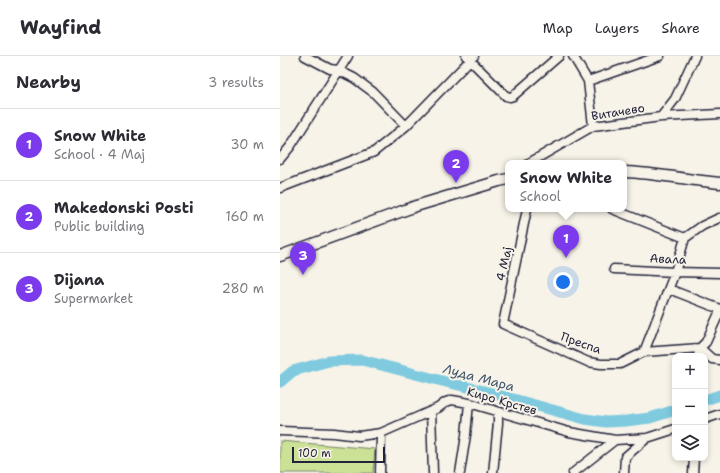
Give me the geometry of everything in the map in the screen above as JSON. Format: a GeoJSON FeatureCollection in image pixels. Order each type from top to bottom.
{"type":"FeatureCollection","features":[{"type":"Feature","properties":{"kind":"main road"},"geometry":{"type":"LineString","coordinates":[[627,172],[663,175],[688,180],[720,183]]}},
{"type":"Feature","properties":{"kind":"main road"},"geometry":{"type":"LineString","coordinates":[[280,256],[416,206],[505,178]]}},
{"type":"Feature","properties":{"kind":"street"},"geometry":{"type":"LineString","coordinates":[[305,56],[354,78],[373,92],[406,126]]}},
{"type":"Feature","properties":{"kind":"street"},"geometry":{"type":"LineString","coordinates":[[280,159],[290,147],[348,56]]}},
{"type":"Feature","properties":{"kind":"street"},"geometry":{"type":"LineString","coordinates":[[280,188],[374,152],[406,126],[470,57],[506,96],[510,97],[559,56]]}},
{"type":"Feature","properties":{"kind":"street"},"geometry":{"type":"LineString","coordinates":[[573,56],[588,80],[593,126]]}},
{"type":"Feature","properties":{"kind":"street"},"geometry":{"type":"LineString","coordinates":[[588,80],[660,56]]}},
{"type":"Feature","properties":{"kind":"street"},"geometry":{"type":"LineString","coordinates":[[661,118],[675,98],[695,56]]}},
{"type":"Feature","properties":{"kind":"street","name":"Витачево"},"geometry":{"type":"LineString","coordinates":[[534,160],[593,126],[661,118],[720,114]]}},
{"type":"Feature","properties":{"kind":"street","name":"4 Мај"},"geometry":{"type":"LineString","coordinates":[[503,324],[526,212]]}},
{"type":"Feature","properties":{"kind":"street"},"geometry":{"type":"LineString","coordinates":[[620,212],[686,238]]}},
{"type":"Feature","properties":{"kind":"street"},"geometry":{"type":"LineString","coordinates":[[644,352],[669,289],[686,238],[702,226],[719,218]]}},
{"type":"Feature","properties":{"kind":"street","name":"Авала"},"geometry":{"type":"LineString","coordinates":[[614,269],[675,272],[720,272]]}},
{"type":"Feature","properties":{"kind":"street"},"geometry":{"type":"LineString","coordinates":[[669,289],[720,310],[706,342],[699,352],[712,359],[720,360]]}},
{"type":"Feature","properties":{"kind":"street","name":"Преспа"},"geometry":{"type":"LineString","coordinates":[[503,324],[588,362],[601,364],[620,364],[644,352],[699,352]]}},
{"type":"Feature","properties":{"kind":"street","name":"Киро Крстев"},"geometry":{"type":"LineString","coordinates":[[280,431],[334,433],[358,436],[381,433],[438,408],[446,402],[452,400],[469,403],[569,432],[615,440],[647,438],[672,430]]}},
{"type":"Feature","properties":{"kind":"street"},"geometry":{"type":"LineString","coordinates":[[460,473],[469,403]]}},
{"type":"Feature","properties":{"kind":"street"},"geometry":{"type":"LineString","coordinates":[[431,411],[433,473]]}},
{"type":"Feature","properties":{"kind":"street"},"geometry":{"type":"LineString","coordinates":[[493,473],[498,412]]}},
{"type":"Feature","properties":{"kind":"street"},"geometry":{"type":"LineString","coordinates":[[708,418],[720,414]]}},
{"type":"Feature","properties":{"kind":"street"},"geometry":{"type":"LineString","coordinates":[[380,473],[381,433]]}},
{"type":"Feature","properties":{"kind":"street"},"geometry":{"type":"LineString","coordinates":[[624,473],[624,457],[647,438]]}},
{"type":"Feature","properties":{"kind":"street"},"geometry":{"type":"LineString","coordinates":[[574,473],[615,440]]}},
{"type":"Feature","properties":{"kind":"street"},"geometry":{"type":"LineString","coordinates":[[693,473],[694,461]]}},
{"type":"Feature","properties":{"kind":"green space"},"geometry":{"type":"Polygon","coordinates":[[[280,441],[375,449],[373,473],[280,473],[280,441]]]}},
{"type":"Feature","properties":{"kind":"waterway","name":"Луда Мара"},"geometry":{"type":"LineString","coordinates":[[280,382],[293,371],[329,361],[362,360],[488,392],[585,419],[606,422],[626,421],[650,418],[672,411]]}},
{"type":"Feature","properties":{"kind":"waterway","name":"Луда Мара"},"geometry":{"type":"LineString","coordinates":[[708,399],[720,395]]}},
{"type":"Feature","properties":{"kind":"place","name":"Makedonski Posti"},"geometry":{"type":"Point","coordinates":[456,183]}},
{"type":"Feature","properties":{"kind":"place","name":"Snow White"},"geometry":{"type":"Point","coordinates":[566,258]}},
{"type":"Feature","properties":{"kind":"place","name":"Dijana"},"geometry":{"type":"Point","coordinates":[303,275]}}]}
